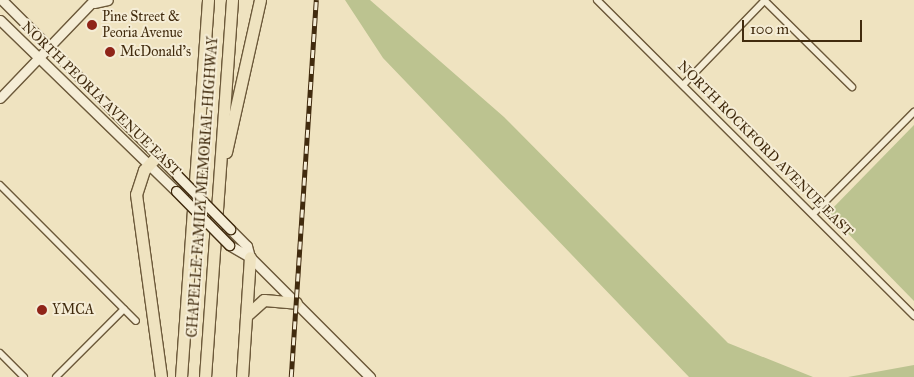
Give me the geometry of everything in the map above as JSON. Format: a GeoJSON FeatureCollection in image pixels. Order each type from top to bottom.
{"type":"FeatureCollection","features":[{"type":"Feature","properties":{"kind":"highway","name":"CHAPELLE FAMILY MEMORIAL HIGHWAY"},"geometry":{"type":"LineString","coordinates":[[181,377],[208,0]]}},
{"type":"Feature","properties":{"kind":"highway","name":"CHAPELLE FAMILY MEMORIAL HIGHWAY"},"geometry":{"type":"LineString","coordinates":[[205,377],[232,0]]}},
{"type":"Feature","properties":{"kind":"highway"},"geometry":{"type":"LineString","coordinates":[[216,205],[260,0]]}},
{"type":"Feature","properties":{"kind":"highway"},"geometry":{"type":"LineString","coordinates":[[157,156],[148,165],[136,194],[161,377]]}},
{"type":"Feature","properties":{"kind":"highway"},"geometry":{"type":"LineString","coordinates":[[242,377],[250,257]]}},
{"type":"Feature","properties":{"kind":"highway"},"geometry":{"type":"LineString","coordinates":[[246,316],[264,300],[296,303]]}},
{"type":"Feature","properties":{"kind":"main road","name":"NORTH PEORIA AVENUE EAST"},"geometry":{"type":"LineString","coordinates":[[2,0],[247,246],[250,257]]}},
{"type":"Feature","properties":{"kind":"main road"},"geometry":{"type":"LineString","coordinates":[[0,98],[94,1],[108,0]]}},
{"type":"Feature","properties":{"kind":"main road","name":"NORTH PEORIA AVENUE EAST"},"geometry":{"type":"LineString","coordinates":[[0,20],[229,245],[250,257],[370,377]]}},
{"type":"Feature","properties":{"kind":"street","name":"NORTH ROCKFORD AVENUE EAST"},"geometry":{"type":"LineString","coordinates":[[598,0],[914,316]]}},
{"type":"Feature","properties":{"kind":"street"},"geometry":{"type":"LineString","coordinates":[[683,85],[765,0],[852,87]]}},
{"type":"Feature","properties":{"kind":"street"},"geometry":{"type":"LineString","coordinates":[[813,214],[914,112]]}},
{"type":"Feature","properties":{"kind":"street"},"geometry":{"type":"LineString","coordinates":[[0,185],[136,321]]}},
{"type":"Feature","properties":{"kind":"street"},"geometry":{"type":"LineString","coordinates":[[56,377],[124,309]]}},
{"type":"Feature","properties":{"kind":"street"},"geometry":{"type":"LineString","coordinates":[[0,353],[24,377]]}},
{"type":"Feature","properties":{"kind":"green space"},"geometry":{"type":"Polygon","coordinates":[[[345,0],[370,0],[504,117],[728,343],[813,377],[689,377],[383,58],[345,0]]]}},
{"type":"Feature","properties":{"kind":"green space"},"geometry":{"type":"Polygon","coordinates":[[[914,125],[914,301],[828,213],[914,125]]]}},
{"type":"Feature","properties":{"kind":"green space"},"geometry":{"type":"Polygon","coordinates":[[[914,365],[914,377],[848,377],[914,365]]]}},
{"type":"Feature","properties":{"kind":"railway"},"geometry":{"type":"LineString","coordinates":[[291,377],[316,0]]}},
{"type":"Feature","properties":{"kind":"place","name":"Pine Street & Peoria Avenue"},"geometry":{"type":"Point","coordinates":[92,25]}},
{"type":"Feature","properties":{"kind":"place","name":"McDonald's"},"geometry":{"type":"Point","coordinates":[110,52]}},
{"type":"Feature","properties":{"kind":"place","name":"YMCA"},"geometry":{"type":"Point","coordinates":[42,310]}}]}
